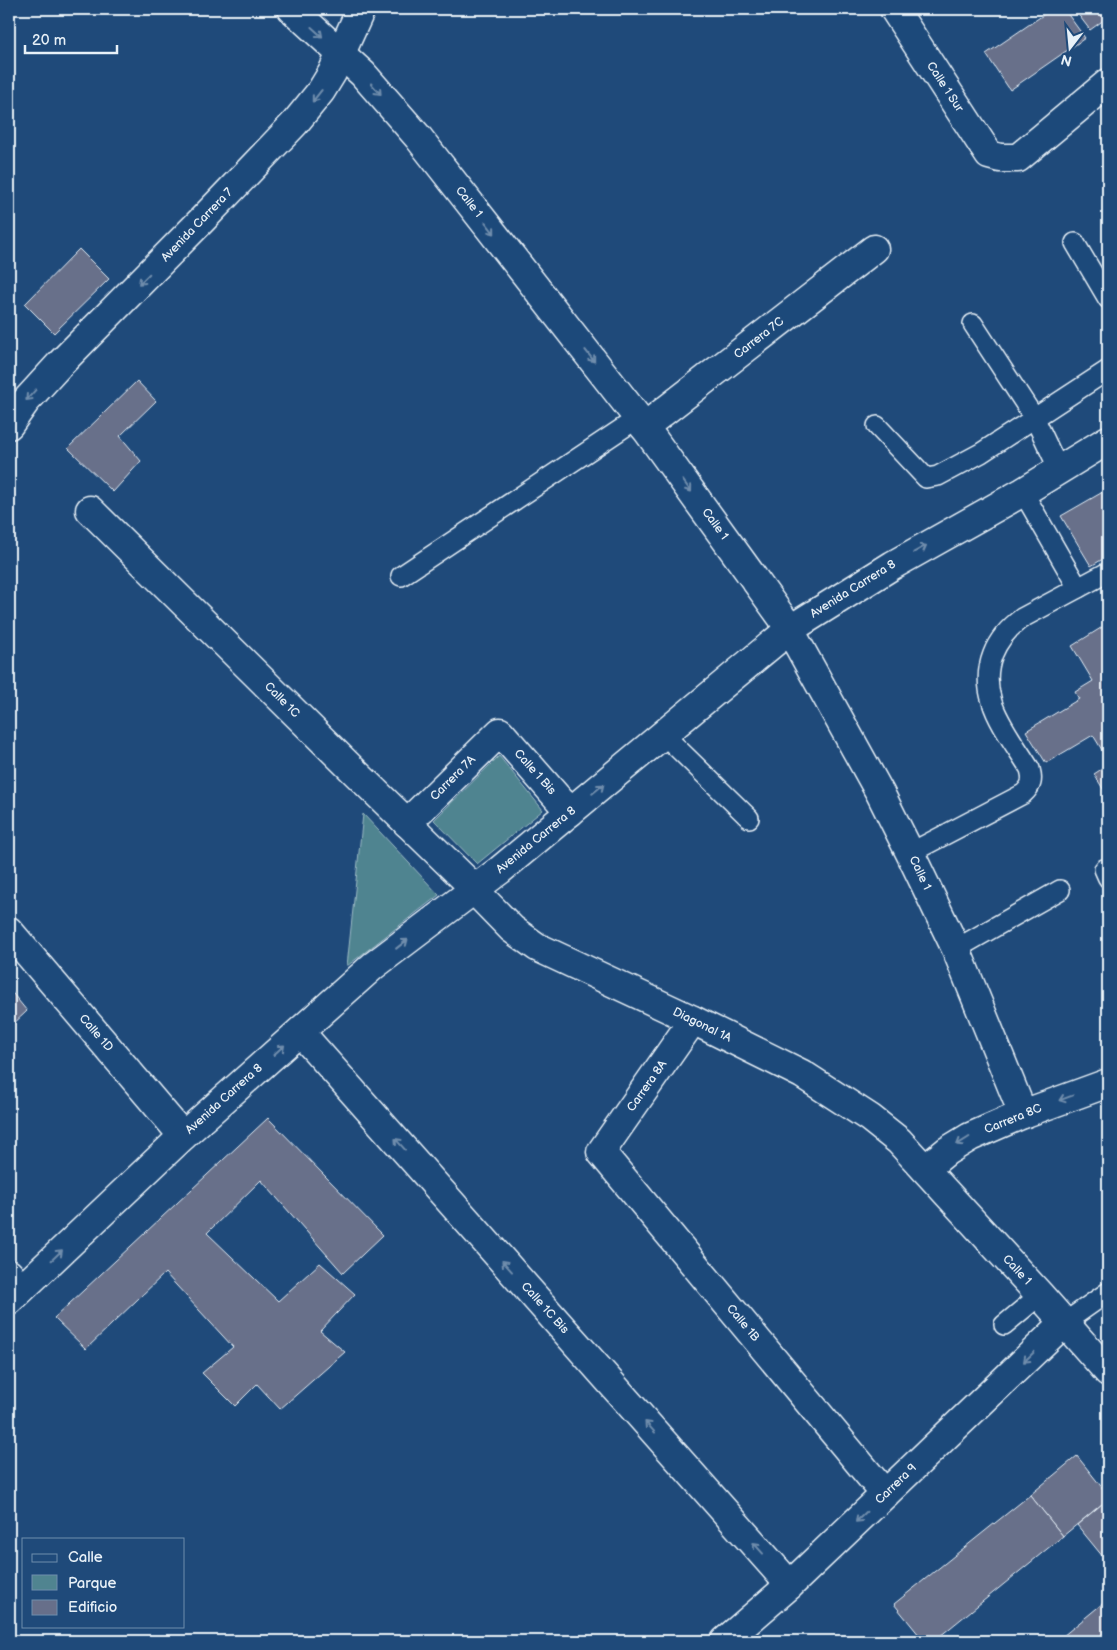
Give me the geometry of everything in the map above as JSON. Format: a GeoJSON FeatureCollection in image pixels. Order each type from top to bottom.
{"type":"FeatureCollection","features":[{"type":"Feature","properties":{"kind":"street","name":"Calle 1"},"geometry":{"type":"LineString","coordinates":[[292,9],[368,79],[418,137],[641,422],[786,623],[867,768],[910,853],[956,949],[1023,1114]]}},
{"type":"Feature","properties":{"kind":"street","name":"Avenida Carrera 7"},"geometry":{"type":"LineString","coordinates":[[9,425],[26,401],[59,365],[295,123],[321,91],[342,54],[361,9]]}},
{"type":"Feature","properties":{"kind":"street","name":"Calle 1 Sur"},"geometry":{"type":"LineString","coordinates":[[894,9],[989,155],[1000,158],[1018,158],[1108,84]]}},
{"type":"Feature","properties":{"kind":"street","name":"Carrera 7C"},"geometry":{"type":"LineString","coordinates":[[641,422],[874,249]]}},
{"type":"Feature","properties":{"kind":"street","name":"Avenida Carrera 8"},"geometry":{"type":"LineString","coordinates":[[15,1285],[373,966],[474,890],[789,630],[892,565],[1023,492],[1108,440]]}},
{"type":"Feature","properties":{"kind":"street","name":"Calle 1C"},"geometry":{"type":"LineString","coordinates":[[90,510],[469,882],[474,890]]}},
{"type":"Feature","properties":{"kind":"street","name":"Carrera 7A"},"geometry":{"type":"LineString","coordinates":[[407,823],[500,732]]}},
{"type":"Feature","properties":{"kind":"street","name":"Calle 1 Bis"},"geometry":{"type":"LineString","coordinates":[[500,732],[570,812]]}},
{"type":"Feature","properties":{"kind":"street","name":"Diagonal 1A"},"geometry":{"type":"LineString","coordinates":[[474,890],[500,918],[524,939],[802,1074],[870,1118],[899,1141],[925,1169]]}},
{"type":"Feature","properties":{"kind":"street","name":"Calle 1D"},"geometry":{"type":"LineString","coordinates":[[9,931],[183,1136]]}},
{"type":"Feature","properties":{"kind":"street","name":"Carrera 8A"},"geometry":{"type":"LineString","coordinates":[[601,1152],[693,1020]]}},
{"type":"Feature","properties":{"kind":"street","name":"Calle 1C Bis"},"geometry":{"type":"LineString","coordinates":[[300,1032],[790,1585]]}},
{"type":"Feature","properties":{"kind":"street","name":"Carrera 8C"},"geometry":{"type":"LineString","coordinates":[[925,1169],[947,1151],[970,1137],[1023,1114],[1108,1083]]}},
{"type":"Feature","properties":{"kind":"street","name":"Calle 1B"},"geometry":{"type":"LineString","coordinates":[[601,1152],[885,1494]]}},
{"type":"Feature","properties":{"kind":"street","name":"Calle 1"},"geometry":{"type":"LineString","coordinates":[[925,1169],[1108,1372]]}},
{"type":"Feature","properties":{"kind":"street","name":"Carrera 9"},"geometry":{"type":"LineString","coordinates":[[725,1641],[790,1585],[1064,1323]]}},
{"type":"Feature","properties":{"kind":"lane"},"geometry":{"type":"LineString","coordinates":[[1075,243],[1108,299]]}},
{"type":"Feature","properties":{"kind":"lane"},"geometry":{"type":"LineString","coordinates":[[973,324],[1035,419],[1059,470]]}},
{"type":"Feature","properties":{"kind":"lane"},"geometry":{"type":"LineString","coordinates":[[877,426],[926,478],[938,476],[981,453],[1108,370]]}},
{"type":"Feature","properties":{"kind":"lane"},"geometry":{"type":"LineString","coordinates":[[401,576],[641,422]]}},
{"type":"Feature","properties":{"kind":"lane"},"geometry":{"type":"LineString","coordinates":[[1023,492],[1078,588]]}},
{"type":"Feature","properties":{"kind":"lane"},"geometry":{"type":"LineString","coordinates":[[910,853],[1023,794],[1030,787],[1032,778],[1030,769],[992,703],[988,674],[992,656],[1000,639],[1009,627],[1022,618],[1108,572]]}},
{"type":"Feature","properties":{"kind":"lane"},"geometry":{"type":"LineString","coordinates":[[664,735],[749,818]]}},
{"type":"Feature","properties":{"kind":"lane"},"geometry":{"type":"LineString","coordinates":[[956,949],[1060,890]]}},
{"type":"Feature","properties":{"kind":"lane"},"geometry":{"type":"LineString","coordinates":[[1064,1323],[1108,1292]]}},
{"type":"Feature","properties":{"kind":"lane"},"geometry":{"type":"LineString","coordinates":[[1004,1325],[1040,1295]]}},
{"type":"Feature","properties":{"kind":"green space"},"geometry":{"type":"Polygon","coordinates":[[[499,756],[543,810],[477,864],[434,820],[499,756]]]}},
{"type":"Feature","properties":{"kind":"green space"},"geometry":{"type":"Polygon","coordinates":[[[363,814],[439,895],[347,966],[363,814]]]}},
{"type":"Feature","properties":{"kind":"building"},"geometry":{"type":"Polygon","coordinates":[[[1052,9],[1064,9],[1085,38],[1010,90],[986,54],[1052,9]]]}},
{"type":"Feature","properties":{"kind":"building"},"geometry":{"type":"Polygon","coordinates":[[[1074,9],[1108,9],[1108,17],[1090,30],[1074,9]]]}},
{"type":"Feature","properties":{"kind":"building"},"geometry":{"type":"Polygon","coordinates":[[[79,249],[109,279],[54,333],[25,304],[79,249]]]}},
{"type":"Feature","properties":{"kind":"building"},"geometry":{"type":"Polygon","coordinates":[[[137,381],[156,401],[120,436],[141,461],[113,492],[68,448],[137,381]]]}},
{"type":"Feature","properties":{"kind":"building"},"geometry":{"type":"Polygon","coordinates":[[[1108,489],[1108,556],[1091,566],[1061,516],[1108,489]]]}},
{"type":"Feature","properties":{"kind":"building"},"geometry":{"type":"Polygon","coordinates":[[[1104,626],[1108,633],[1108,760],[1093,735],[1046,763],[1026,731],[1079,699],[1075,692],[1093,681],[1072,646],[1104,626]]]}},
{"type":"Feature","properties":{"kind":"building"},"geometry":{"type":"Polygon","coordinates":[[[1108,765],[1108,797],[1094,774],[1108,765]]]}},
{"type":"Feature","properties":{"kind":"building"},"geometry":{"type":"Polygon","coordinates":[[[9,989],[27,1011],[9,1028],[9,989]]]}},
{"type":"Feature","properties":{"kind":"building"},"geometry":{"type":"Polygon","coordinates":[[[268,1118],[383,1235],[343,1273],[261,1180],[207,1233],[278,1301],[320,1263],[355,1294],[320,1331],[345,1352],[280,1409],[257,1384],[235,1406],[202,1373],[233,1347],[165,1273],[86,1349],[54,1318],[268,1118]]]}},
{"type":"Feature","properties":{"kind":"building"},"geometry":{"type":"Polygon","coordinates":[[[1077,1456],[1108,1495],[1108,1499],[1063,1536],[1030,1495],[1077,1456]]]}},
{"type":"Feature","properties":{"kind":"building"},"geometry":{"type":"Polygon","coordinates":[[[1030,1495],[1063,1536],[934,1641],[924,1641],[894,1604],[1030,1495]]]}},
{"type":"Feature","properties":{"kind":"building"},"geometry":{"type":"Polygon","coordinates":[[[1108,1499],[1108,1563],[1077,1525],[1108,1499]]]}},
{"type":"Feature","properties":{"kind":"building"},"geometry":{"type":"Polygon","coordinates":[[[1108,1599],[1108,1641],[1057,1641],[1108,1599]]]}}]}
